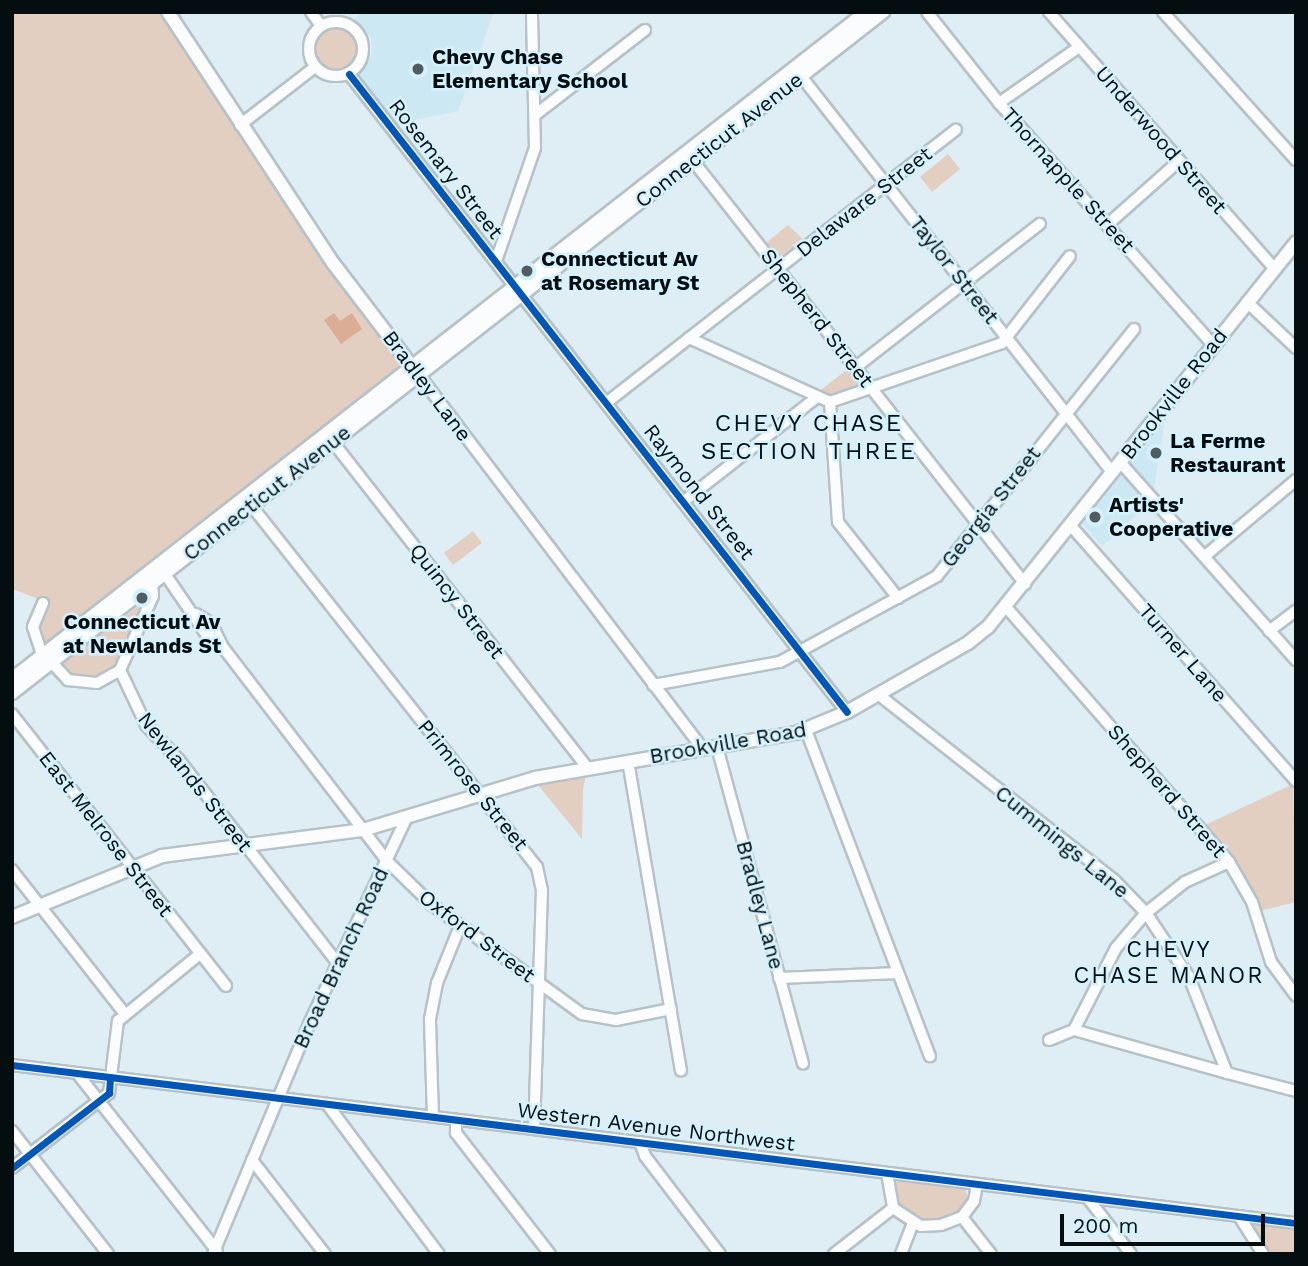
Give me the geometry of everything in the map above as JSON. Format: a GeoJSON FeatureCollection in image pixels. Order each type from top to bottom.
{"type":"FeatureCollection","features":[{"type":"Feature","properties":{"kind":"main road","name":"Bradley Lane"},"geometry":{"type":"LineString","coordinates":[[168,12],[332,263],[416,371]]}},
{"type":"Feature","properties":{"kind":"main road","name":"Connecticut Avenue"},"geometry":{"type":"LineString","coordinates":[[798,72],[866,12]]}},
{"type":"Feature","properties":{"kind":"main road","name":"Connecticut Avenue"},"geometry":{"type":"LineString","coordinates":[[12,692],[47,660],[248,501],[798,72],[883,12]]}},
{"type":"Feature","properties":{"kind":"main road","name":"Brookville Road"},"geometry":{"type":"LineString","coordinates":[[12,917],[131,866],[175,853],[363,830],[479,795],[588,768],[806,730],[848,712],[968,643],[1006,607],[1296,242]]}},
{"type":"Feature","properties":{"kind":"main road","name":"Connecticut Avenue"},"geometry":{"type":"LineString","coordinates":[[12,679],[47,660],[152,583],[162,569]]}},
{"type":"Feature","properties":{"kind":"street"},"geometry":{"type":"LineString","coordinates":[[311,12],[321,26]]}},
{"type":"Feature","properties":{"kind":"street"},"geometry":{"type":"LineString","coordinates":[[334,19],[355,30],[363,45],[360,62],[349,74],[331,76],[315,67],[310,41],[321,26],[334,19],[349,12]]}},
{"type":"Feature","properties":{"kind":"street"},"geometry":{"type":"LineString","coordinates":[[496,261],[533,156],[535,115],[529,50],[532,12]]}},
{"type":"Feature","properties":{"kind":"street","name":"Thornapple Street"},"geometry":{"type":"LineString","coordinates":[[927,12],[999,103],[1213,345]]}},
{"type":"Feature","properties":{"kind":"street","name":"Underwood Street"},"geometry":{"type":"LineString","coordinates":[[1049,12],[1274,268]]}},
{"type":"Feature","properties":{"kind":"street"},"geometry":{"type":"LineString","coordinates":[[1163,12],[1296,160]]}},
{"type":"Feature","properties":{"kind":"street"},"geometry":{"type":"LineString","coordinates":[[535,115],[645,30]]}},
{"type":"Feature","properties":{"kind":"street"},"geometry":{"type":"LineString","coordinates":[[999,103],[1079,47]]}},
{"type":"Feature","properties":{"kind":"street"},"geometry":{"type":"LineString","coordinates":[[240,125],[315,67]]}},
{"type":"Feature","properties":{"kind":"street","name":"Taylor Street"},"geometry":{"type":"LineString","coordinates":[[798,72],[1066,413],[1116,467],[1149,492],[1296,660]]}},
{"type":"Feature","properties":{"kind":"street","name":"Rosemary Street"},"geometry":{"type":"LineString","coordinates":[[349,74],[519,290]]}},
{"type":"Feature","properties":{"kind":"street","name":"Delaware Street"},"geometry":{"type":"LineString","coordinates":[[607,403],[956,130]]}},
{"type":"Feature","properties":{"kind":"street","name":"Shepherd Street"},"geometry":{"type":"LineString","coordinates":[[690,157],[1025,584]]}},
{"type":"Feature","properties":{"kind":"street"},"geometry":{"type":"LineString","coordinates":[[1107,225],[1179,161]]}},
{"type":"Feature","properties":{"kind":"street"},"geometry":{"type":"LineString","coordinates":[[856,367],[1040,224]]}},
{"type":"Feature","properties":{"kind":"street"},"geometry":{"type":"LineString","coordinates":[[689,338],[816,398],[830,402],[1007,339],[1070,256]]}},
{"type":"Feature","properties":{"kind":"street","name":"Raymond Street"},"geometry":{"type":"LineString","coordinates":[[519,290],[848,712]]}},
{"type":"Feature","properties":{"kind":"street"},"geometry":{"type":"LineString","coordinates":[[1247,302],[1296,348]]}},
{"type":"Feature","properties":{"kind":"street","name":"Georgia Street"},"geometry":{"type":"LineString","coordinates":[[653,685],[772,665],[937,576],[1133,329]]}},
{"type":"Feature","properties":{"kind":"street","name":"Bradley Lane"},"geometry":{"type":"LineString","coordinates":[[416,371],[703,749]]}},
{"type":"Feature","properties":{"kind":"street"},"geometry":{"type":"LineString","coordinates":[[684,501],[816,398]]}},
{"type":"Feature","properties":{"kind":"street"},"geometry":{"type":"LineString","coordinates":[[830,402],[838,522],[898,598]]}},
{"type":"Feature","properties":{"kind":"street","name":"Quincy Street"},"geometry":{"type":"LineString","coordinates":[[329,438],[588,768]]}},
{"type":"Feature","properties":{"kind":"street"},"geometry":{"type":"LineString","coordinates":[[1205,555],[1296,480]]}},
{"type":"Feature","properties":{"kind":"street","name":"Primrose Street"},"geometry":{"type":"LineString","coordinates":[[248,501],[541,876],[534,1129]]}},
{"type":"Feature","properties":{"kind":"street","name":"Turner Lane"},"geometry":{"type":"LineString","coordinates":[[1071,526],[1296,781]]}},
{"type":"Feature","properties":{"kind":"street","name":"Oxford Street"},"geometry":{"type":"LineString","coordinates":[[162,569],[196,614],[211,624],[222,646],[387,861],[460,926],[582,1014],[598,1019],[671,1009]]}},
{"type":"Feature","properties":{"kind":"street"},"geometry":{"type":"LineString","coordinates":[[43,603],[33,627],[47,660],[61,676],[80,683],[104,681],[120,670],[153,596],[152,583]]}},
{"type":"Feature","properties":{"kind":"street","name":"Shepherd Street"},"geometry":{"type":"LineString","coordinates":[[1006,607],[1229,862],[1252,901],[1271,962],[1296,996]]}},
{"type":"Feature","properties":{"kind":"street"},"geometry":{"type":"LineString","coordinates":[[1269,631],[1296,611]]}},
{"type":"Feature","properties":{"kind":"street","name":"Newlands Street"},"geometry":{"type":"LineString","coordinates":[[120,670],[146,725],[337,962]]}},
{"type":"Feature","properties":{"kind":"street","name":"Cummings Lane"},"geometry":{"type":"LineString","coordinates":[[879,695],[1115,881],[1146,913],[1189,977],[1227,1073]]}},
{"type":"Feature","properties":{"kind":"street","name":"East Melrose Street"},"geometry":{"type":"LineString","coordinates":[[12,714],[226,986]]}},
{"type":"Feature","properties":{"kind":"street"},"geometry":{"type":"LineString","coordinates":[[806,730],[930,1056]]}},
{"type":"Feature","properties":{"kind":"street","name":"Bradley Lane"},"geometry":{"type":"LineString","coordinates":[[717,747],[803,1064]]}},
{"type":"Feature","properties":{"kind":"street"},"geometry":{"type":"LineString","coordinates":[[628,761],[681,1070]]}},
{"type":"Feature","properties":{"kind":"street","name":"Broad Branch Road"},"geometry":{"type":"LineString","coordinates":[[216,1252],[252,1160],[337,962],[406,819]]}},
{"type":"Feature","properties":{"kind":"street"},"geometry":{"type":"LineString","coordinates":[[1074,1030],[1116,948],[1146,913],[1185,882],[1229,862]]}},
{"type":"Feature","properties":{"kind":"street"},"geometry":{"type":"LineString","coordinates":[[12,870],[124,1013]]}},
{"type":"Feature","properties":{"kind":"street"},"geometry":{"type":"LineString","coordinates":[[433,1117],[430,1019],[437,983],[460,926]]}},
{"type":"Feature","properties":{"kind":"street"},"geometry":{"type":"LineString","coordinates":[[12,1168],[109,1093],[116,1028],[124,1013],[200,954]]}},
{"type":"Feature","properties":{"kind":"street"},"geometry":{"type":"LineString","coordinates":[[779,978],[898,973]]}},
{"type":"Feature","properties":{"kind":"street"},"geometry":{"type":"LineString","coordinates":[[1049,1040],[1074,1030],[1296,1091]]}},
{"type":"Feature","properties":{"kind":"street","name":"Western Avenue Northwest"},"geometry":{"type":"LineString","coordinates":[[12,1065],[1296,1223]]}},
{"type":"Feature","properties":{"kind":"street"},"geometry":{"type":"LineString","coordinates":[[78,1073],[216,1252]]}},
{"type":"Feature","properties":{"kind":"street"},"geometry":{"type":"LineString","coordinates":[[327,1104],[439,1254]]}},
{"type":"Feature","properties":{"kind":"street"},"geometry":{"type":"LineString","coordinates":[[456,1120],[456,1133],[550,1254]]}},
{"type":"Feature","properties":{"kind":"street"},"geometry":{"type":"LineString","coordinates":[[12,1131],[108,1254]]}},
{"type":"Feature","properties":{"kind":"street"},"geometry":{"type":"LineString","coordinates":[[640,1142],[645,1156],[720,1254]]}},
{"type":"Feature","properties":{"kind":"street"},"geometry":{"type":"LineString","coordinates":[[252,1160],[325,1254]]}},
{"type":"Feature","properties":{"kind":"street"},"geometry":{"type":"LineString","coordinates":[[887,1173],[893,1208],[913,1223],[939,1226],[962,1217],[972,1204],[976,1184]]}},
{"type":"Feature","properties":{"kind":"street"},"geometry":{"type":"LineString","coordinates":[[1087,1197],[1130,1254]]}},
{"type":"Feature","properties":{"kind":"street"},"geometry":{"type":"LineString","coordinates":[[834,1254],[893,1208]]}},
{"type":"Feature","properties":{"kind":"street"},"geometry":{"type":"LineString","coordinates":[[1239,1216],[1263,1254]]}},
{"type":"Feature","properties":{"kind":"street"},"geometry":{"type":"LineString","coordinates":[[962,1217],[991,1254]]}},
{"type":"Feature","properties":{"kind":"street"},"geometry":{"type":"LineString","coordinates":[[901,1254],[913,1223]]}},
{"type":"Feature","properties":{"kind":"shaded area"},"geometry":{"type":"Polygon","coordinates":[[[12,12],[159,12],[327,267],[402,366],[44,645],[39,619],[49,603],[12,589],[12,12]]]}},
{"type":"Feature","properties":{"kind":"shaded area","name":"Chevy Chase Elementary School"},"geometry":{"type":"Polygon","coordinates":[[[362,12],[494,12],[458,111],[396,124],[359,74],[372,54],[371,38],[354,18],[362,12]]]}},
{"type":"Feature","properties":{"kind":"shaded area"},"geometry":{"type":"Polygon","coordinates":[[[336,28],[352,34],[358,50],[352,66],[336,72],[320,66],[314,50],[320,34],[336,28]]]}},
{"type":"Feature","properties":{"kind":"shaded area"},"geometry":{"type":"Polygon","coordinates":[[[948,154],[960,169],[932,192],[920,177],[948,154]]]}},
{"type":"Feature","properties":{"kind":"shaded area"},"geometry":{"type":"Polygon","coordinates":[[[788,225],[804,240],[779,257],[766,243],[788,225]]]}},
{"type":"Feature","properties":{"kind":"shaded area"},"geometry":{"type":"Polygon","coordinates":[[[334,313],[340,321],[352,313],[362,329],[341,344],[324,320],[334,313]]]}},
{"type":"Feature","properties":{"kind":"shaded area"},"geometry":{"type":"Polygon","coordinates":[[[849,368],[860,389],[830,399],[817,393],[849,368]]]}},
{"type":"Feature","properties":{"kind":"shaded area"},"geometry":{"type":"Polygon","coordinates":[[[1165,420],[1152,502],[1102,546],[1083,524],[1165,420]]]}},
{"type":"Feature","properties":{"kind":"shaded area"},"geometry":{"type":"Polygon","coordinates":[[[473,531],[482,543],[453,565],[444,553],[473,531]]]}},
{"type":"Feature","properties":{"kind":"shaded area"},"geometry":{"type":"Polygon","coordinates":[[[149,598],[115,667],[90,680],[71,676],[60,666],[149,598]]]}},
{"type":"Feature","properties":{"kind":"shaded area"},"geometry":{"type":"Polygon","coordinates":[[[586,775],[583,789],[582,839],[538,785],[586,775]]]}},
{"type":"Feature","properties":{"kind":"shaded area"},"geometry":{"type":"Polygon","coordinates":[[[1293,784],[1296,902],[1260,911],[1238,866],[1205,825],[1293,784]]]}},
{"type":"Feature","properties":{"kind":"shaded area"},"geometry":{"type":"Polygon","coordinates":[[[900,1180],[964,1188],[969,1200],[954,1216],[920,1220],[896,1203],[892,1185],[900,1180]]]}},
{"type":"Feature","properties":{"kind":"shaded area"},"geometry":{"type":"Polygon","coordinates":[[[1252,1224],[1296,1229],[1296,1254],[1265,1254],[1248,1231],[1252,1224]]]}},
{"type":"Feature","properties":{"kind":"cycle path"},"geometry":{"type":"LineString","coordinates":[[349,74],[847,712]]}},
{"type":"Feature","properties":{"kind":"cycle path"},"geometry":{"type":"LineString","coordinates":[[12,1065],[1296,1223]]}},
{"type":"Feature","properties":{"kind":"cycle path"},"geometry":{"type":"LineString","coordinates":[[12,1168],[109,1093],[110,1077]]}},
{"type":"Feature","properties":{"kind":"place","name":"Chevy Chase Elementary School"},"geometry":{"type":"Point","coordinates":[418,69]}},
{"type":"Feature","properties":{"kind":"place","name":"Connecticut Av at Rosemary St"},"geometry":{"type":"Point","coordinates":[527,271]}},
{"type":"Feature","properties":{"kind":"place","name":"La Ferme Restaurant"},"geometry":{"type":"Point","coordinates":[1156,453]}},
{"type":"Feature","properties":{"kind":"place","name":"Artists' Cooperative"},"geometry":{"type":"Point","coordinates":[1095,517]}},
{"type":"Feature","properties":{"kind":"place","name":"Connecticut Av at Newlands St"},"geometry":{"type":"Point","coordinates":[142,598]}},
{"type":"Feature","properties":{"kind":"district","name":"CHEVY CHASE SECTION THREE"},"geometry":{"type":"Point","coordinates":[809,438]}},
{"type":"Feature","properties":{"kind":"district","name":"CHEVY CHASE MANOR"},"geometry":{"type":"Point","coordinates":[1169,963]}}]}
